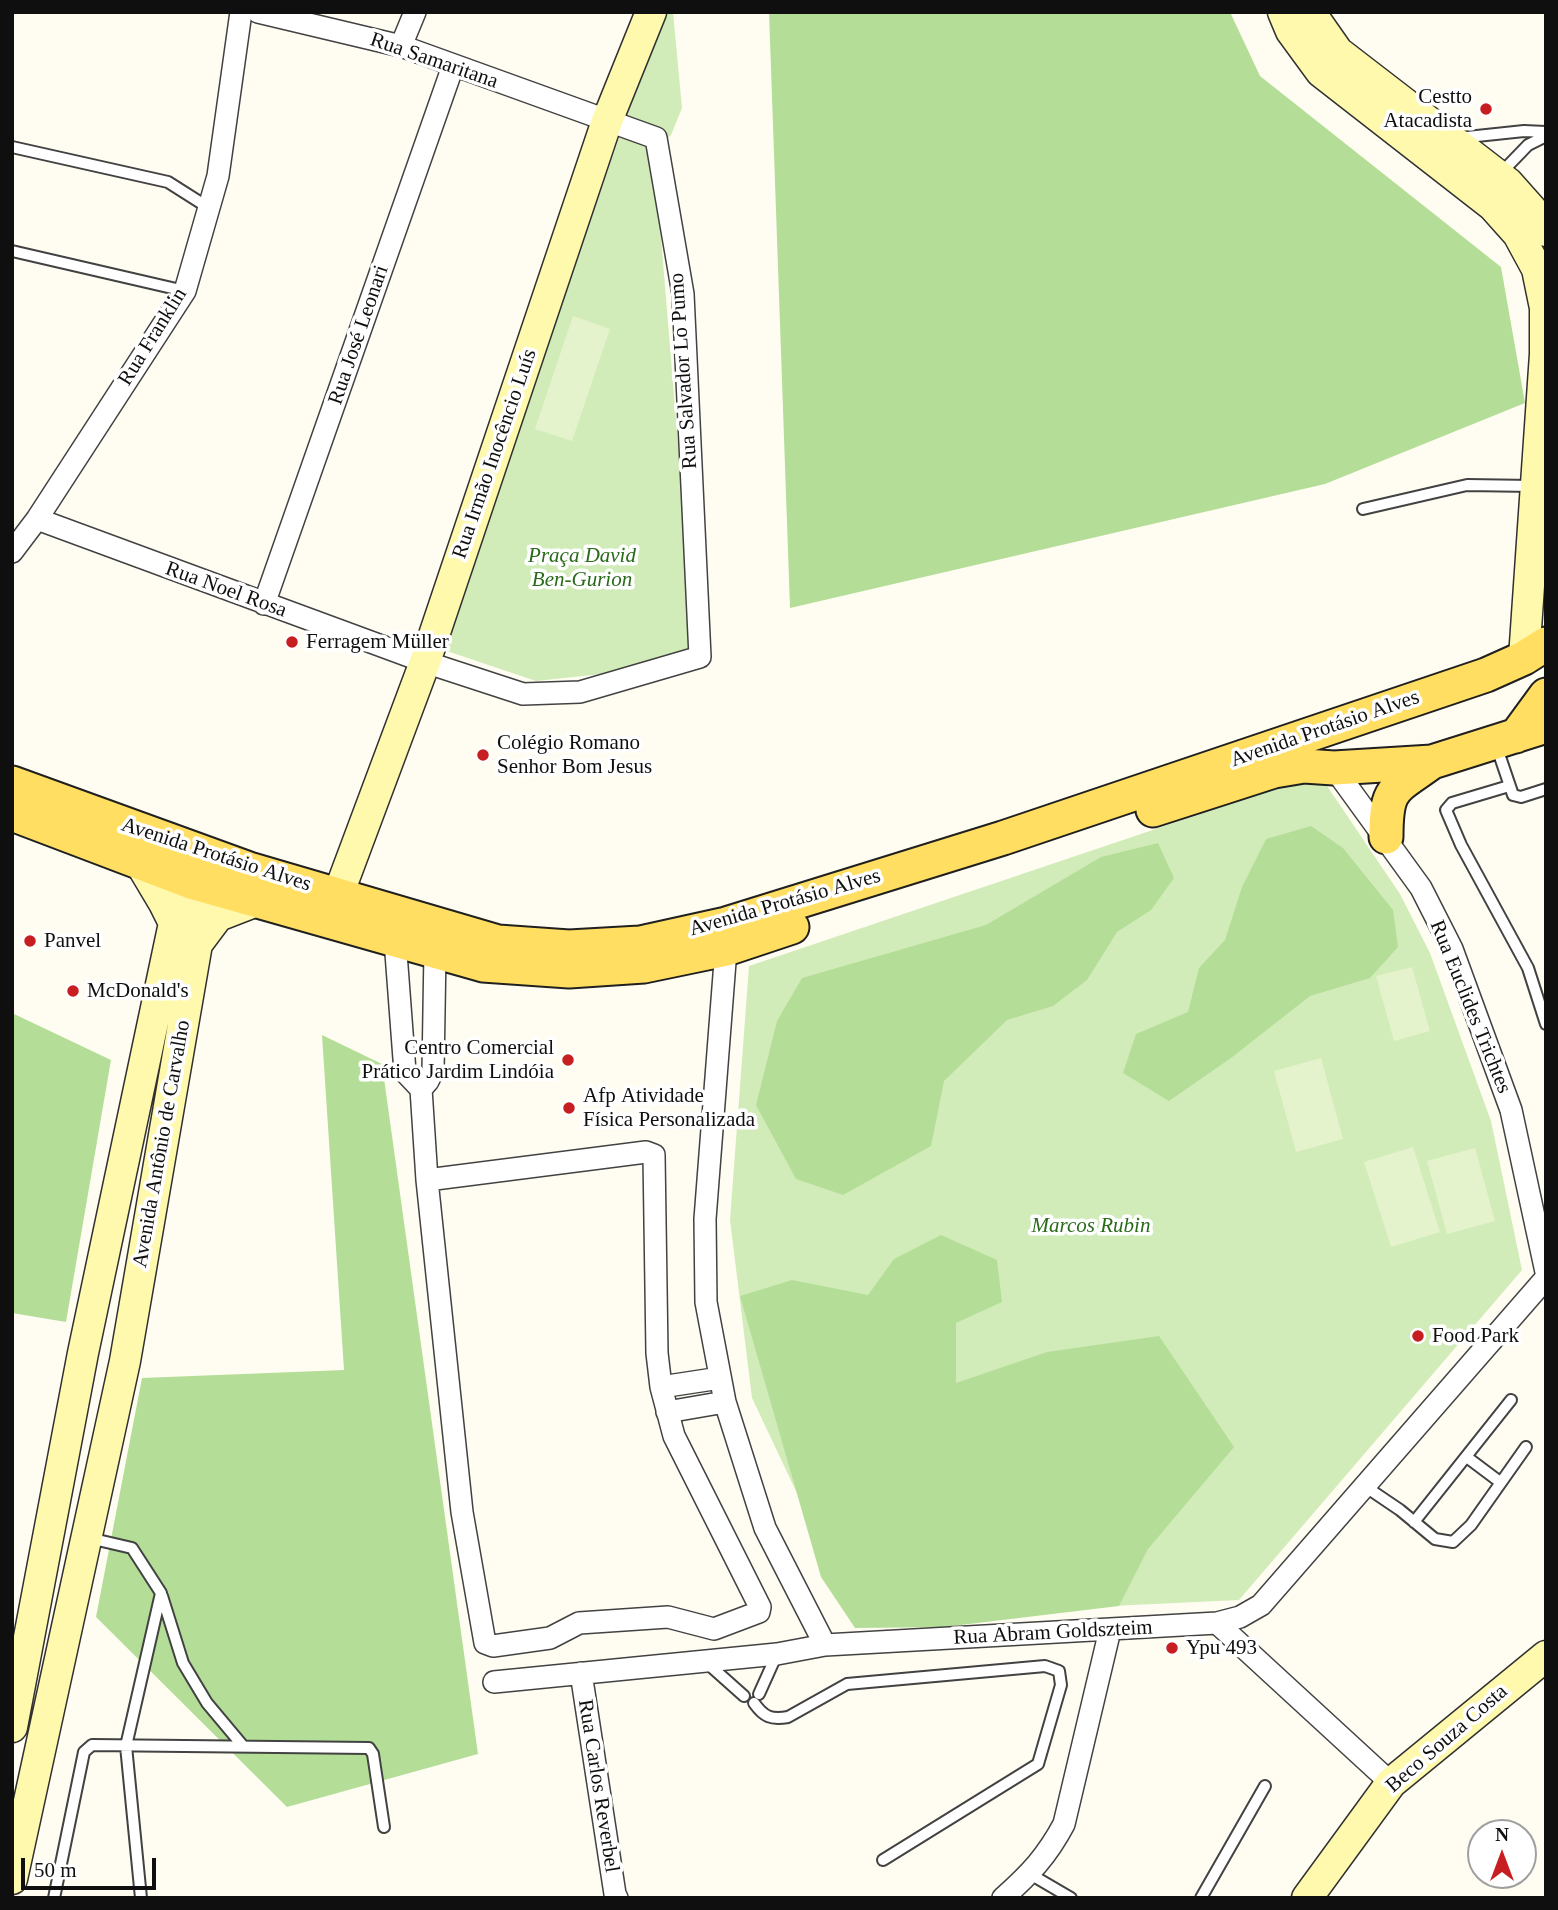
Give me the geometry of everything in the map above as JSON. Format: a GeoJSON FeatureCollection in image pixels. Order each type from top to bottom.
{"type":"FeatureCollection","features":[{"type":"Feature","properties":{"kind":"main road","name":"Avenida Protásio Alves"},"geometry":{"type":"LineString","coordinates":[[12,783],[249,869],[498,942],[569,947],[640,943],[726,924],[1003,838],[1486,675],[1535,651]]}},
{"type":"Feature","properties":{"kind":"main road"},"geometry":{"type":"LineString","coordinates":[[1519,735],[1546,695]]}},
{"type":"Feature","properties":{"kind":"main road"},"geometry":{"type":"LineString","coordinates":[[1305,735],[1334,768]]}},
{"type":"Feature","properties":{"kind":"main road","name":"Avenida Protásio Alves"},"geometry":{"type":"LineString","coordinates":[[12,814],[194,883],[254,902],[483,965],[569,971],[644,966],[726,949],[1274,771],[1304,766],[1334,768],[1432,762],[1519,735]]}},
{"type":"Feature","properties":{"kind":"main road"},"geometry":{"type":"LineString","coordinates":[[1386,837],[1386,809],[1392,792],[1432,762]]}},
{"type":"Feature","properties":{"kind":"main road"},"geometry":{"type":"LineString","coordinates":[[188,848],[194,883],[213,875],[249,869]]}},
{"type":"Feature","properties":{"kind":"street","name":"Rua Franklin"},"geometry":{"type":"LineString","coordinates":[[12,552],[37,519],[185,291],[218,176],[241,12]]}},
{"type":"Feature","properties":{"kind":"street","name":"Rua Samaritana"},"geometry":{"type":"LineString","coordinates":[[258,12],[401,46],[607,121]]}},
{"type":"Feature","properties":{"kind":"street"},"geometry":{"type":"LineString","coordinates":[[401,46],[415,12]]}},
{"type":"Feature","properties":{"kind":"street","name":"Rua Irmão Inocêncio Luís"},"geometry":{"type":"LineString","coordinates":[[338,895],[425,662],[607,121],[650,12]]}},
{"type":"Feature","properties":{"kind":"street"},"geometry":{"type":"LineString","coordinates":[[1283,12],[1291,31],[1321,72],[1493,206],[1518,234],[1537,269],[1545,308],[1545,354],[1535,651]]}},
{"type":"Feature","properties":{"kind":"street"},"geometry":{"type":"LineString","coordinates":[[1310,12],[1338,52],[1508,183],[1546,231]]}},
{"type":"Feature","properties":{"kind":"street","name":"Rua José Leonari"},"geometry":{"type":"LineString","coordinates":[[264,604],[453,66]]}},
{"type":"Feature","properties":{"kind":"street","name":"Rua Salvador Lo Pumo"},"geometry":{"type":"LineString","coordinates":[[607,121],[656,138],[683,294],[699,657]]}},
{"type":"Feature","properties":{"kind":"street","name":"Rua Noel Rosa"},"geometry":{"type":"LineString","coordinates":[[37,519],[425,662],[523,694],[580,692],[699,657]]}},
{"type":"Feature","properties":{"kind":"street","name":"Rua Euclides Trichtes"},"geometry":{"type":"LineString","coordinates":[[1334,768],[1420,888],[1452,949],[1511,1110],[1546,1272]]}},
{"type":"Feature","properties":{"kind":"street"},"geometry":{"type":"LineString","coordinates":[[139,862],[174,923]]}},
{"type":"Feature","properties":{"kind":"street","name":"Avenida Antônio de Carvalho"},"geometry":{"type":"LineString","coordinates":[[12,1727],[83,1353],[174,923],[194,883]]}},
{"type":"Feature","properties":{"kind":"street","name":"Avenida Antônio de Carvalho"},"geometry":{"type":"LineString","coordinates":[[12,1879],[125,1361],[197,944],[194,883]]}},
{"type":"Feature","properties":{"kind":"street"},"geometry":{"type":"LineString","coordinates":[[197,944],[218,916],[254,902]]}},
{"type":"Feature","properties":{"kind":"street"},"geometry":{"type":"LineString","coordinates":[[395,940],[405,1072],[421,1089]]}},
{"type":"Feature","properties":{"kind":"street"},"geometry":{"type":"LineString","coordinates":[[726,949],[705,1219],[706,1302],[725,1402],[765,1528],[825,1645]]}},
{"type":"Feature","properties":{"kind":"street"},"geometry":{"type":"LineString","coordinates":[[427,1180],[646,1152],[654,1155],[657,1353],[661,1387],[674,1436],[732,1547],[761,1611],[714,1629],[668,1617],[575,1624],[547,1639],[493,1646],[485,1643],[462,1512],[427,1180],[421,1089],[433,1071],[435,951]]}},
{"type":"Feature","properties":{"kind":"street"},"geometry":{"type":"LineString","coordinates":[[399,996],[434,997]]}},
{"type":"Feature","properties":{"kind":"street","name":"Rua Abram Goldszteim"},"geometry":{"type":"LineString","coordinates":[[494,1682],[777,1654],[825,1645],[1217,1623],[1240,1617],[1261,1605],[1546,1279]]}},
{"type":"Feature","properties":{"kind":"street"},"geometry":{"type":"LineString","coordinates":[[83,1353],[125,1361]]}},
{"type":"Feature","properties":{"kind":"street"},"geometry":{"type":"LineString","coordinates":[[661,1387],[720,1378]]}},
{"type":"Feature","properties":{"kind":"street"},"geometry":{"type":"LineString","coordinates":[[77,1385],[118,1393]]}},
{"type":"Feature","properties":{"kind":"street"},"geometry":{"type":"LineString","coordinates":[[667,1412],[725,1402]]}},
{"type":"Feature","properties":{"kind":"street"},"geometry":{"type":"LineString","coordinates":[[1217,1623],[1391,1783]]}},
{"type":"Feature","properties":{"kind":"street"},"geometry":{"type":"LineString","coordinates":[[1003,1898],[1030,1874],[1050,1851],[1064,1824],[1110,1630]]}},
{"type":"Feature","properties":{"kind":"street","name":"Beco Souza Costa"},"geometry":{"type":"LineString","coordinates":[[1307,1898],[1391,1783],[1546,1656]]}},
{"type":"Feature","properties":{"kind":"street","name":"Rua Carlos Reverbel"},"geometry":{"type":"LineString","coordinates":[[580,1673],[617,1898]]}},
{"type":"Feature","properties":{"kind":"lane"},"geometry":{"type":"LineString","coordinates":[[1451,139],[1524,131],[1546,134]]}},
{"type":"Feature","properties":{"kind":"lane"},"geometry":{"type":"LineString","coordinates":[[1498,176],[1528,145],[1546,134]]}},
{"type":"Feature","properties":{"kind":"lane"},"geometry":{"type":"LineString","coordinates":[[12,147],[168,181],[209,208]]}},
{"type":"Feature","properties":{"kind":"lane"},"geometry":{"type":"LineString","coordinates":[[12,251],[185,291]]}},
{"type":"Feature","properties":{"kind":"lane"},"geometry":{"type":"LineString","coordinates":[[1363,509],[1467,485],[1540,486]]}},
{"type":"Feature","properties":{"kind":"lane"},"geometry":{"type":"LineString","coordinates":[[1519,735],[1509,786],[1513,795],[1517,797],[1546,789]]}},
{"type":"Feature","properties":{"kind":"lane"},"geometry":{"type":"LineString","coordinates":[[1509,786],[1452,803],[1446,810],[1461,845],[1528,968],[1546,1024]]}},
{"type":"Feature","properties":{"kind":"lane"},"geometry":{"type":"LineString","coordinates":[[1414,1522],[1468,1458],[1511,1400]]}},
{"type":"Feature","properties":{"kind":"lane"},"geometry":{"type":"LineString","coordinates":[[1366,1487],[1435,1539],[1453,1542],[1471,1525],[1526,1447]]}},
{"type":"Feature","properties":{"kind":"lane"},"geometry":{"type":"LineString","coordinates":[[1468,1458],[1500,1482]]}},
{"type":"Feature","properties":{"kind":"lane"},"geometry":{"type":"LineString","coordinates":[[87,1538],[132,1548],[161,1593],[183,1663],[207,1703],[243,1746]]}},
{"type":"Feature","properties":{"kind":"lane"},"geometry":{"type":"LineString","coordinates":[[141,1898],[125,1746],[161,1593]]}},
{"type":"Feature","properties":{"kind":"lane"},"geometry":{"type":"LineString","coordinates":[[777,1654],[757,1699],[762,1715],[777,1719],[788,1717],[847,1684],[1045,1665],[1059,1671],[1061,1685],[1038,1763],[883,1860]]}},
{"type":"Feature","properties":{"kind":"lane"},"geometry":{"type":"LineString","coordinates":[[705,1661],[744,1696]]}},
{"type":"Feature","properties":{"kind":"lane"},"geometry":{"type":"LineString","coordinates":[[54,1898],[84,1752],[92,1745],[369,1748],[373,1754],[384,1827]]}},
{"type":"Feature","properties":{"kind":"lane"},"geometry":{"type":"LineString","coordinates":[[1201,1898],[1265,1786]]}},
{"type":"Feature","properties":{"kind":"lane"},"geometry":{"type":"LineString","coordinates":[[1030,1874],[1072,1898]]}},
{"type":"Feature","properties":{"kind":"green space","name":"Praça David Ben-Gurion"},"geometry":{"type":"Polygon","coordinates":[[[663,12],[673,12],[682,108],[671,135],[654,152],[696,664],[536,681],[441,649],[663,12]]]}},
{"type":"Feature","properties":{"kind":"green space"},"geometry":{"type":"Polygon","coordinates":[[[769,12],[1230,12],[1260,76],[1501,267],[1525,403],[1325,484],[790,608],[769,12]]]}},
{"type":"Feature","properties":{"kind":"green space"},"geometry":{"type":"Polygon","coordinates":[[[573,316],[610,329],[572,441],[535,429],[573,316]]]}},
{"type":"Feature","properties":{"kind":"green space","name":"Marcos Rubin"},"geometry":{"type":"Polygon","coordinates":[[[1319,774],[1400,894],[1430,953],[1491,1121],[1522,1270],[1239,1600],[856,1618],[752,1398],[730,1220],[749,966],[1319,774]]]}},
{"type":"Feature","properties":{"kind":"green space"},"geometry":{"type":"Polygon","coordinates":[[[1311,826],[1343,848],[1393,910],[1398,947],[1370,978],[1310,996],[1231,1058],[1169,1101],[1123,1073],[1136,1034],[1188,1012],[1199,968],[1225,940],[1242,887],[1266,839],[1311,826]]]}},
{"type":"Feature","properties":{"kind":"green space"},"geometry":{"type":"Polygon","coordinates":[[[1158,843],[1174,878],[1151,910],[1117,932],[1087,980],[1053,1006],[1007,1020],[944,1081],[931,1146],[843,1195],[796,1179],[756,1105],[777,1021],[802,978],[986,925],[1101,857],[1158,843]]]}},
{"type":"Feature","properties":{"kind":"green space"},"geometry":{"type":"Polygon","coordinates":[[[1412,967],[1430,1031],[1394,1041],[1376,976],[1412,967]]]}},
{"type":"Feature","properties":{"kind":"green space"},"geometry":{"type":"Polygon","coordinates":[[[12,1013],[111,1060],[66,1322],[12,1313],[12,1013]]]}},
{"type":"Feature","properties":{"kind":"green space"},"geometry":{"type":"Polygon","coordinates":[[[322,1035],[382,1064],[478,1754],[287,1807],[96,1617],[142,1378],[344,1370],[322,1035]]]}},
{"type":"Feature","properties":{"kind":"green space"},"geometry":{"type":"Polygon","coordinates":[[[1321,1058],[1343,1139],[1296,1152],[1274,1071],[1321,1058]]]}},
{"type":"Feature","properties":{"kind":"green space"},"geometry":{"type":"Polygon","coordinates":[[[1413,1147],[1440,1232],[1391,1247],[1364,1162],[1413,1147]]]}},
{"type":"Feature","properties":{"kind":"green space"},"geometry":{"type":"Polygon","coordinates":[[[1475,1148],[1495,1221],[1447,1234],[1427,1161],[1475,1148]]]}},
{"type":"Feature","properties":{"kind":"green space"},"geometry":{"type":"Polygon","coordinates":[[[941,1235],[997,1260],[1002,1302],[956,1323],[956,1383],[1047,1352],[1159,1336],[1234,1447],[1148,1549],[1119,1606],[944,1627],[855,1628],[821,1577],[740,1296],[792,1280],[868,1295],[894,1259],[941,1235]]]}},
{"type":"Feature","properties":{"kind":"place","name":"Cestto Atacadista"},"geometry":{"type":"Point","coordinates":[1486,109]}},
{"type":"Feature","properties":{"kind":"place","name":"Ferragem Müller"},"geometry":{"type":"Point","coordinates":[292,642]}},
{"type":"Feature","properties":{"kind":"place","name":"Colégio Romano Senhor Bom Jesus"},"geometry":{"type":"Point","coordinates":[483,755]}},
{"type":"Feature","properties":{"kind":"place","name":"Panvel"},"geometry":{"type":"Point","coordinates":[30,941]}},
{"type":"Feature","properties":{"kind":"place","name":"McDonald's"},"geometry":{"type":"Point","coordinates":[73,991]}},
{"type":"Feature","properties":{"kind":"place","name":"Centro Comercial Prático Jardim Lindóia"},"geometry":{"type":"Point","coordinates":[568,1060]}},
{"type":"Feature","properties":{"kind":"place","name":"Afp Atividade Física Personalizada"},"geometry":{"type":"Point","coordinates":[569,1108]}},
{"type":"Feature","properties":{"kind":"place","name":"Food Park"},"geometry":{"type":"Point","coordinates":[1418,1336]}},
{"type":"Feature","properties":{"kind":"place","name":"Ypu 493"},"geometry":{"type":"Point","coordinates":[1172,1648]}}]}
